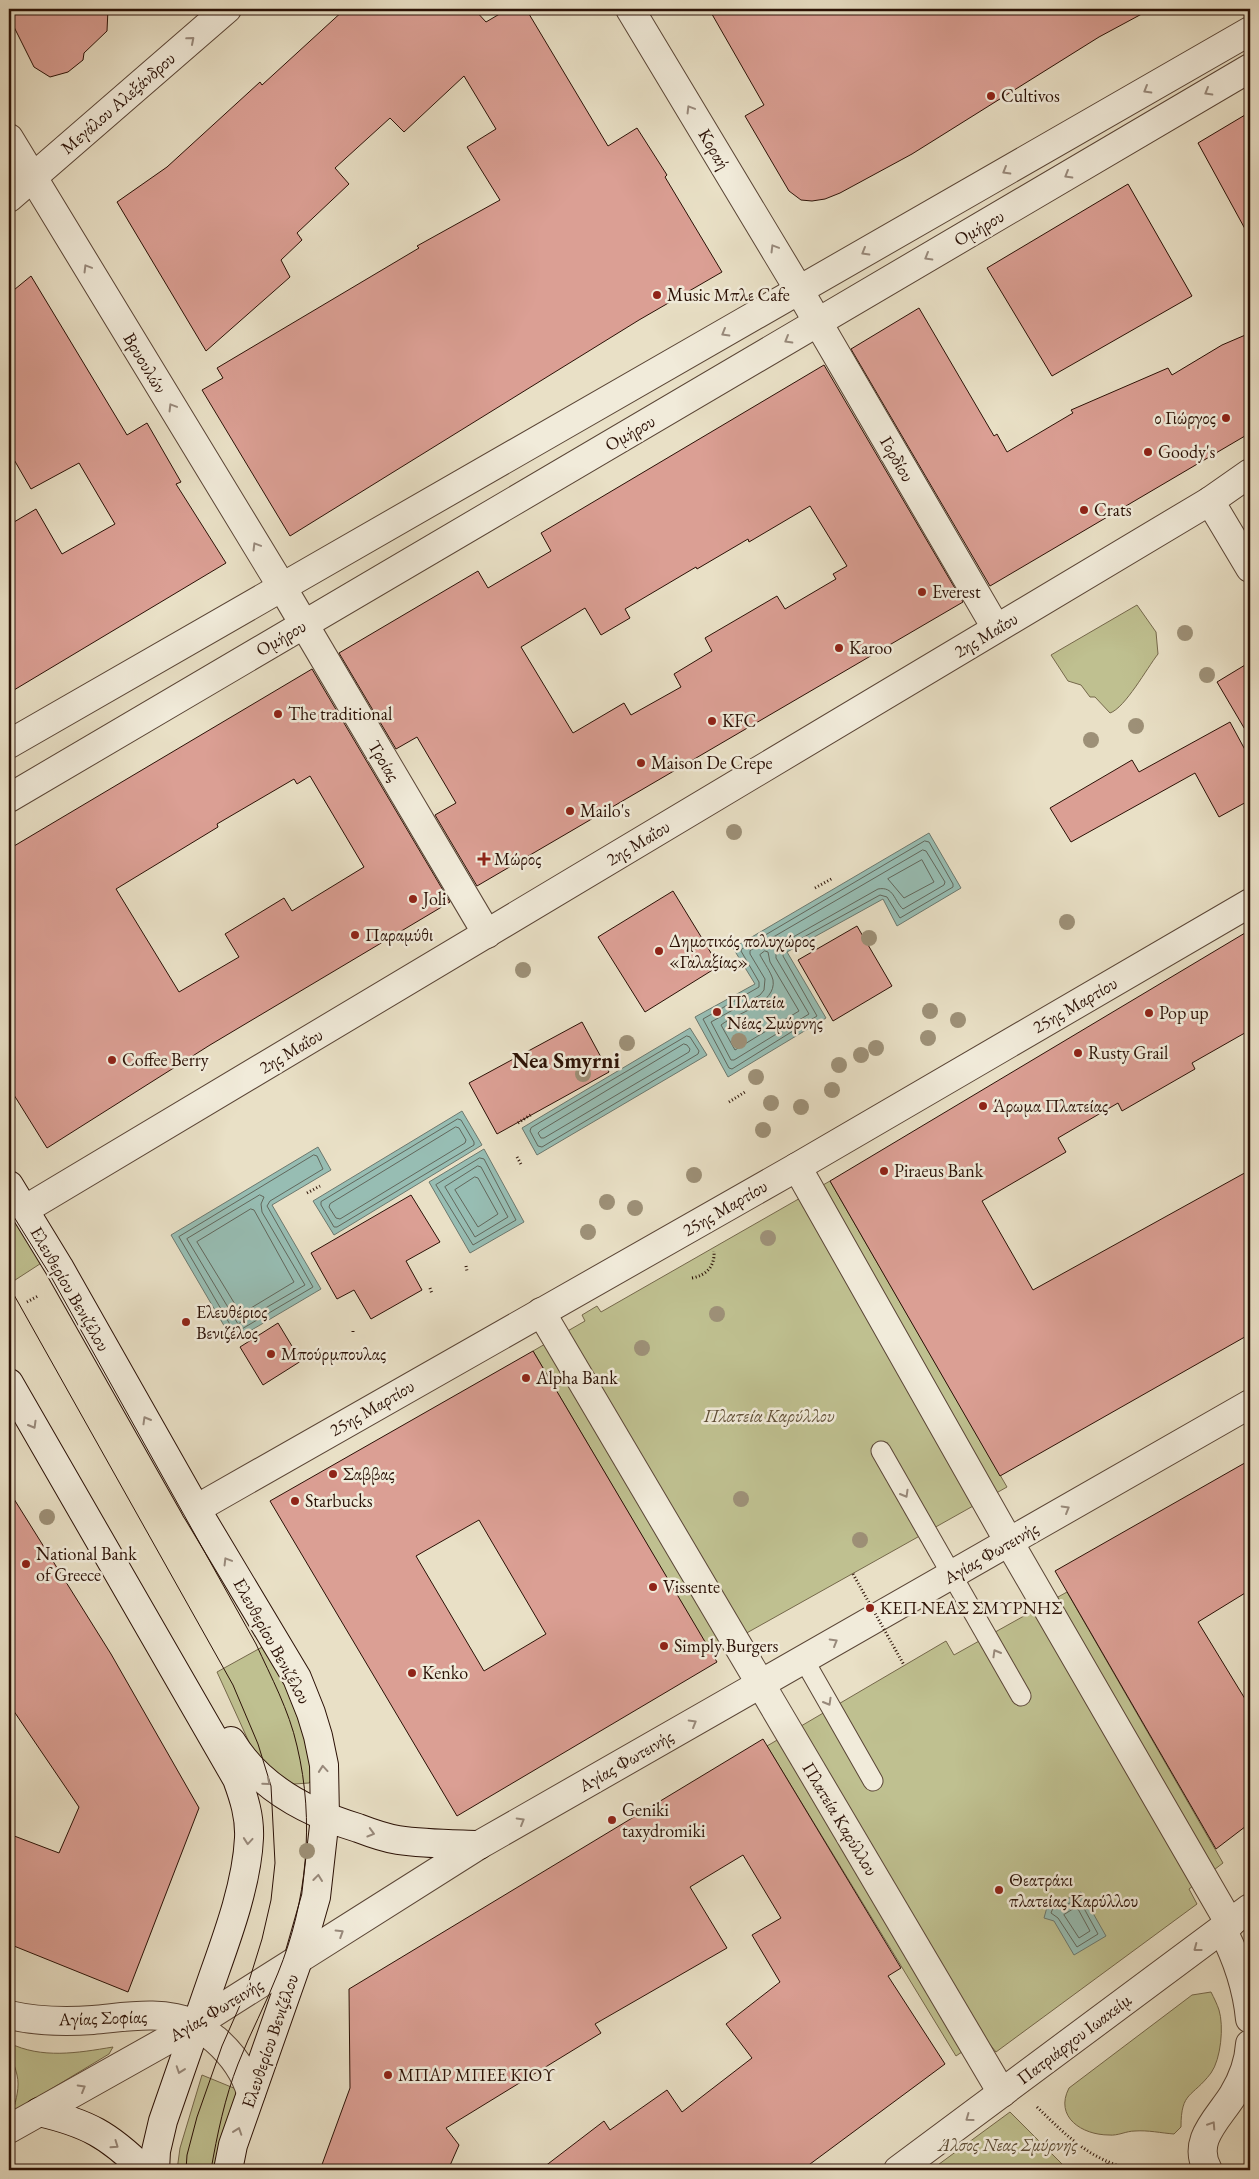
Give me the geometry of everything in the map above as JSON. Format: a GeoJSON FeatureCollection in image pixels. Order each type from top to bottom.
{"type":"FeatureCollection","features":[{"type":"Feature","properties":{"kind":"street","name":"Κοραή"},"geometry":{"type":"LineString","coordinates":[[630,9],[799,290]]}},
{"type":"Feature","properties":{"kind":"street","name":"Μεγάλου Αλεξάνδρου"},"geometry":{"type":"LineString","coordinates":[[9,198],[225,10]]}},
{"type":"Feature","properties":{"kind":"street","name":"Ομήρου"},"geometry":{"type":"LineString","coordinates":[[9,744],[1250,31]]}},
{"type":"Feature","properties":{"kind":"street","name":"Ομήρου"},"geometry":{"type":"LineString","coordinates":[[9,798],[1250,68]]}},
{"type":"Feature","properties":{"kind":"street","name":"Βρυουλών"},"geometry":{"type":"LineString","coordinates":[[9,138],[282,587]]}},
{"type":"Feature","properties":{"kind":"street","name":"Γορδίου"},"geometry":{"type":"LineString","coordinates":[[799,290],[996,628]]}},
{"type":"Feature","properties":{"kind":"street","name":"2ης Μαΐου"},"geometry":{"type":"LineString","coordinates":[[24,1210],[1210,501],[1250,473]]}},
{"type":"Feature","properties":{"kind":"street"},"geometry":{"type":"LineString","coordinates":[[1210,501],[1250,568]]}},
{"type":"Feature","properties":{"kind":"street","name":"Τροίας"},"geometry":{"type":"LineString","coordinates":[[282,587],[487,934]]}},
{"type":"Feature","properties":{"kind":"street","name":"25ης Μαρτίου"},"geometry":{"type":"LineString","coordinates":[[196,1508],[797,1167],[1250,903]]}},
{"type":"Feature","properties":{"kind":"street"},"geometry":{"type":"LineString","coordinates":[[797,1167],[1009,1542],[1234,1920],[1233,1951],[1242,1977],[1250,2019]]}},
{"type":"Feature","properties":{"kind":"street","name":"Ελευθερίου Βενιζέλου"},"geometry":{"type":"LineString","coordinates":[[9,1185],[64,1275],[196,1508],[297,1678],[311,1714],[324,1765],[325,1818],[316,1897],[298,1960],[233,2145],[228,2170]]}},
{"type":"Feature","properties":{"kind":"street","name":"Πλατεία Καρύλλου"},"geometry":{"type":"LineString","coordinates":[[541,1312],[760,1684],[1008,2088]]}},
{"type":"Feature","properties":{"kind":"street"},"geometry":{"type":"LineString","coordinates":[[9,1383],[232,1771],[244,1796],[249,1839],[241,1886],[226,1938],[163,2121],[156,2151],[155,2170]]}},
{"type":"Feature","properties":{"kind":"street","name":"Αγίας Φωτεινής"},"geometry":{"type":"LineString","coordinates":[[9,2129],[196,2024],[479,1845],[1250,1404]]}},
{"type":"Feature","properties":{"kind":"street"},"geometry":{"type":"LineString","coordinates":[[66,1482],[103,1516],[239,1754],[255,1772],[280,1793],[306,1810],[325,1818],[396,1840],[479,1845]]}},
{"type":"Feature","properties":{"kind":"street","name":"Πατριάρχου Ιωακείμ"},"geometry":{"type":"LineString","coordinates":[[898,2170],[1234,1920]]}},
{"type":"Feature","properties":{"kind":"street","name":"Αγίας Σοφίας"},"geometry":{"type":"LineString","coordinates":[[9,2015],[43,2020],[90,2020],[168,2016],[196,2024],[222,2046],[238,2064],[246,2076],[251,2093]]}},
{"type":"Feature","properties":{"kind":"street"},"geometry":{"type":"LineString","coordinates":[[1208,2170],[1202,2157],[1203,2141],[1235,2090],[1245,2068],[1250,2044]]}},
{"type":"Feature","properties":{"kind":"street"},"geometry":{"type":"LineString","coordinates":[[39,2112],[72,2120],[98,2132],[124,2150],[144,2170]]}},
{"type":"Feature","properties":{"kind":"lane"},"geometry":{"type":"LineString","coordinates":[[881,1452],[1020,1696]]}},
{"type":"Feature","properties":{"kind":"lane"},"geometry":{"type":"LineString","coordinates":[[804,1660],[873,1781]]}},
{"type":"Feature","properties":{"kind":"path"},"geometry":{"type":"LineString","coordinates":[[815,888],[833,878]]}},
{"type":"Feature","properties":{"kind":"path"},"geometry":{"type":"LineString","coordinates":[[729,1102],[744,1092]]}},
{"type":"Feature","properties":{"kind":"path"},"geometry":{"type":"LineString","coordinates":[[518,1123],[532,1114]]}},
{"type":"Feature","properties":{"kind":"path"},"geometry":{"type":"LineString","coordinates":[[517,1158],[522,1166]]}},
{"type":"Feature","properties":{"kind":"path"},"geometry":{"type":"LineString","coordinates":[[307,1193],[320,1186]]}},
{"type":"Feature","properties":{"kind":"path"},"geometry":{"type":"LineString","coordinates":[[692,1278],[706,1273],[712,1266],[714,1247]]}},
{"type":"Feature","properties":{"kind":"path"},"geometry":{"type":"LineString","coordinates":[[466,1266],[467,1271]]}},
{"type":"Feature","properties":{"kind":"path"},"geometry":{"type":"LineString","coordinates":[[430,1288],[432,1294]]}},
{"type":"Feature","properties":{"kind":"path"},"geometry":{"type":"LineString","coordinates":[[852,1574],[904,1665]]}},
{"type":"Feature","properties":{"kind":"path"},"geometry":{"type":"LineString","coordinates":[[1008,2088],[1092,2155],[1107,2163],[1133,2170]]}},
{"type":"Feature","properties":{"kind":"path"},"geometry":{"type":"LineString","coordinates":[[1104,2170],[1107,2163]]}},
{"type":"Feature","properties":{"kind":"green space"},"geometry":{"type":"Polygon","coordinates":[[[1137,605],[1156,632],[1158,654],[1129,696],[1116,710],[1110,713],[1095,697],[1090,697],[1081,685],[1068,681],[1051,655],[1137,605]]]}},
{"type":"Feature","properties":{"kind":"green space","name":"Πλατεία Καρύλλου"},"geometry":{"type":"Polygon","coordinates":[[[830,1181],[1007,1487],[711,1653],[533,1351],[585,1321],[582,1315],[597,1306],[601,1312],[830,1181]]]}},
{"type":"Feature","properties":{"kind":"green space"},"geometry":{"type":"Polygon","coordinates":[[[9,1201],[46,1260],[9,1284],[9,1201]]]}},
{"type":"Feature","properties":{"kind":"green space"},"geometry":{"type":"Polygon","coordinates":[[[1067,1592],[1223,1863],[1189,1889],[1197,1904],[996,2052],[984,2037],[956,2056],[767,1746],[946,1641],[954,1655],[1067,1592]]]}},
{"type":"Feature","properties":{"kind":"green space"},"geometry":{"type":"Polygon","coordinates":[[[264,1646],[285,1684],[303,1732],[313,1778],[309,1783],[294,1784],[274,1774],[254,1753],[217,1672],[264,1646]]]}},
{"type":"Feature","properties":{"kind":"green space"},"geometry":{"type":"Polygon","coordinates":[[[1211,1992],[1221,2017],[1221,2042],[1217,2060],[1211,2073],[1185,2101],[1181,2127],[1174,2134],[1132,2131],[1112,2135],[1099,2134],[1089,2132],[1073,2122],[1065,2108],[1065,2098],[1069,2088],[1192,1995],[1211,1992]]]}},
{"type":"Feature","properties":{"kind":"green space"},"geometry":{"type":"Polygon","coordinates":[[[9,2043],[21,2048],[47,2053],[73,2053],[113,2047],[109,2054],[13,2112],[18,2080],[9,2043]]]}},
{"type":"Feature","properties":{"kind":"green space"},"geometry":{"type":"Polygon","coordinates":[[[202,2075],[241,2091],[222,2170],[177,2170],[180,2148],[202,2075]]]}},
{"type":"Feature","properties":{"kind":"green space","name":"Άλσος Νεας Σμύρνης"},"geometry":{"type":"Polygon","coordinates":[[[1010,2112],[1068,2170],[931,2170],[1010,2112]]]}},
{"type":"Feature","properties":{"kind":"water"},"geometry":{"type":"Polygon","coordinates":[[[929,833],[961,888],[897,926],[883,899],[787,952],[826,1018],[728,1077],[695,1017],[755,984],[733,948],[929,833]]]}},
{"type":"Feature","properties":{"kind":"water"},"geometry":{"type":"Polygon","coordinates":[[[690,1028],[707,1055],[537,1155],[522,1128],[690,1028]]]}},
{"type":"Feature","properties":{"kind":"water"},"geometry":{"type":"Polygon","coordinates":[[[462,1111],[482,1145],[334,1235],[313,1201],[462,1111]]]}},
{"type":"Feature","properties":{"kind":"water"},"geometry":{"type":"Polygon","coordinates":[[[318,1147],[331,1170],[272,1205],[321,1289],[233,1341],[171,1235],[318,1147]]]}},
{"type":"Feature","properties":{"kind":"water"},"geometry":{"type":"Polygon","coordinates":[[[484,1149],[524,1222],[470,1253],[429,1182],[484,1149]]]}},
{"type":"Feature","properties":{"kind":"water"},"geometry":{"type":"Polygon","coordinates":[[[1081,1892],[1106,1936],[1074,1955],[1054,1921],[1044,1918],[1049,1900],[1059,1903],[1081,1892]]]}},
{"type":"Feature","properties":{"kind":"building"},"geometry":{"type":"Polygon","coordinates":[[[9,9],[108,9],[107,31],[84,53],[83,60],[68,72],[50,77],[34,67],[9,17],[9,9]]]}},
{"type":"Feature","properties":{"kind":"building"},"geometry":{"type":"Polygon","coordinates":[[[345,9],[474,9],[486,22],[508,9],[526,9],[608,146],[637,128],[667,175],[665,177],[722,272],[639,320],[290,536],[202,390],[223,378],[217,368],[419,248],[417,246],[500,200],[467,147],[496,129],[464,76],[404,132],[390,118],[335,168],[349,184],[297,233],[302,240],[281,260],[290,277],[206,351],[117,202],[167,167],[260,82],[262,85],[345,9]]]}},
{"type":"Feature","properties":{"kind":"building"},"geometry":{"type":"Polygon","coordinates":[[[709,9],[1151,9],[1099,37],[912,154],[840,193],[825,199],[812,201],[801,200],[789,191],[745,116],[764,105],[709,9]]]}},
{"type":"Feature","properties":{"kind":"building"},"geometry":{"type":"Polygon","coordinates":[[[1250,112],[1250,238],[1198,143],[1250,112]]]}},
{"type":"Feature","properties":{"kind":"building"},"geometry":{"type":"Polygon","coordinates":[[[1128,184],[1192,296],[1052,376],[987,268],[1128,184]]]}},
{"type":"Feature","properties":{"kind":"building"},"geometry":{"type":"Polygon","coordinates":[[[31,276],[127,435],[147,423],[181,482],[176,484],[226,563],[9,693],[9,525],[36,509],[62,554],[115,524],[79,463],[31,489],[9,451],[9,294],[31,276]]]}},
{"type":"Feature","properties":{"kind":"building"},"geometry":{"type":"Polygon","coordinates":[[[919,308],[994,436],[997,434],[1007,452],[1073,413],[1071,410],[1168,368],[1172,375],[1222,345],[1250,333],[1250,433],[990,586],[851,349],[919,308]]]}},
{"type":"Feature","properties":{"kind":"building"},"geometry":{"type":"Polygon","coordinates":[[[824,365],[963,602],[477,886],[435,815],[456,803],[417,737],[396,749],[339,653],[478,571],[488,588],[551,551],[541,533],[824,365]],[[810,506],[749,542],[748,539],[697,569],[696,567],[625,609],[630,618],[601,635],[585,608],[521,647],[573,733],[624,703],[631,715],[681,687],[674,674],[712,651],[705,638],[777,596],[785,609],[836,579],[833,574],[847,566],[810,506]]]}},
{"type":"Feature","properties":{"kind":"building"},"geometry":{"type":"Polygon","coordinates":[[[1250,662],[1250,738],[1217,682],[1250,662]]]}},
{"type":"Feature","properties":{"kind":"building"},"geometry":{"type":"Polygon","coordinates":[[[312,669],[450,902],[210,1045],[47,1148],[9,1087],[9,849],[312,669]],[[310,776],[297,784],[294,779],[217,824],[218,827],[116,889],[179,992],[239,957],[225,934],[284,898],[292,911],[364,867],[310,776]]]}},
{"type":"Feature","properties":{"kind":"building"},"geometry":{"type":"Polygon","coordinates":[[[1230,722],[1250,759],[1250,800],[1219,817],[1195,773],[1071,842],[1050,808],[1132,760],[1139,772],[1230,722]]]}},
{"type":"Feature","properties":{"kind":"building","name":"Δημοτικός πολυχώρος «Γαλαξίας»"},"geometry":{"type":"Polygon","coordinates":[[[673,891],[719,966],[645,1012],[598,937],[673,891]]]}},
{"type":"Feature","properties":{"kind":"building"},"geometry":{"type":"Polygon","coordinates":[[[857,926],[892,986],[833,1021],[798,960],[857,926]]]}},
{"type":"Feature","properties":{"kind":"building"},"geometry":{"type":"Polygon","coordinates":[[[1250,930],[1250,1030],[1192,1063],[1195,1069],[1122,1111],[1118,1103],[1058,1138],[1066,1152],[982,1201],[1033,1290],[1250,1170],[1250,1334],[1000,1476],[830,1181],[1250,930]]]}},
{"type":"Feature","properties":{"kind":"building"},"geometry":{"type":"Polygon","coordinates":[[[582,1022],[609,1072],[497,1134],[469,1083],[582,1022]]]}},
{"type":"Feature","properties":{"kind":"building"},"geometry":{"type":"Polygon","coordinates":[[[411,1195],[440,1242],[406,1261],[422,1290],[371,1319],[354,1290],[337,1299],[311,1253],[411,1195]]]}},
{"type":"Feature","properties":{"kind":"building","name":"Μπούρμπουλας"},"geometry":{"type":"Polygon","coordinates":[[[278,1323],[301,1361],[263,1385],[240,1347],[278,1323]]]}},
{"type":"Feature","properties":{"kind":"building"},"geometry":{"type":"Polygon","coordinates":[[[533,1351],[717,1662],[457,1816],[270,1501],[533,1351]],[[479,1520],[416,1556],[484,1671],[546,1634],[479,1520]]]}},
{"type":"Feature","properties":{"kind":"building"},"geometry":{"type":"Polygon","coordinates":[[[1250,1460],[1250,1590],[1198,1622],[1250,1707],[1250,1823],[1216,1849],[1055,1571],[1250,1460]]]}},
{"type":"Feature","properties":{"kind":"building"},"geometry":{"type":"Polygon","coordinates":[[[9,1491],[111,1654],[199,1808],[128,1992],[9,1944],[9,1834],[59,1853],[79,1807],[9,1704],[9,1491]]]}},
{"type":"Feature","properties":{"kind":"building"},"geometry":{"type":"Polygon","coordinates":[[[763,1739],[901,1968],[888,1976],[945,2064],[802,2170],[540,2170],[604,2121],[610,2130],[667,2090],[682,2112],[752,2058],[726,2024],[780,1982],[752,1935],[781,1918],[743,1855],[690,1887],[727,1948],[595,2024],[601,2033],[446,2128],[459,2145],[448,2170],[320,2170],[350,2088],[349,1989],[763,1739]]]}},
{"type":"Feature","properties":{"kind":"tram line"},"geometry":{"type":"LineString","coordinates":[[9,1209],[49,1273],[256,1644],[294,1733],[303,1774],[307,1832],[302,1890],[296,1918],[288,1946],[273,1985],[233,2077],[225,2103],[211,2170]]}},
{"type":"Feature","properties":{"kind":"tram line"},"geometry":{"type":"LineString","coordinates":[[9,1286],[233,1685],[258,1744],[271,1786],[275,1863],[271,1900],[262,1939],[245,1994],[222,2046],[197,2117],[187,2155],[186,2170]]}},
{"type":"Feature","properties":{"kind":"place","name":"Cultivos"},"geometry":{"type":"Point","coordinates":[991,96]}},
{"type":"Feature","properties":{"kind":"place","name":"Music Μπλε Cafe"},"geometry":{"type":"Point","coordinates":[657,295]}},
{"type":"Feature","properties":{"kind":"place","name":"ο Γιώργος"},"geometry":{"type":"Point","coordinates":[1226,418]}},
{"type":"Feature","properties":{"kind":"place","name":"Goody's"},"geometry":{"type":"Point","coordinates":[1148,452]}},
{"type":"Feature","properties":{"kind":"place","name":"Crats"},"geometry":{"type":"Point","coordinates":[1084,510]}},
{"type":"Feature","properties":{"kind":"place","name":"Everest"},"geometry":{"type":"Point","coordinates":[922,592]}},
{"type":"Feature","properties":{"kind":"place","name":"Karoo"},"geometry":{"type":"Point","coordinates":[839,648]}},
{"type":"Feature","properties":{"kind":"place","name":"The traditional"},"geometry":{"type":"Point","coordinates":[278,714]}},
{"type":"Feature","properties":{"kind":"place","name":"KFC"},"geometry":{"type":"Point","coordinates":[712,721]}},
{"type":"Feature","properties":{"kind":"place","name":"Maison De Crepe"},"geometry":{"type":"Point","coordinates":[641,763]}},
{"type":"Feature","properties":{"kind":"place","name":"Mailo's"},"geometry":{"type":"Point","coordinates":[570,811]}},
{"type":"Feature","properties":{"kind":"place","name":"Μώρος"},"geometry":{"type":"Point","coordinates":[484,859]}},
{"type":"Feature","properties":{"kind":"place","name":"Joli"},"geometry":{"type":"Point","coordinates":[413,899]}},
{"type":"Feature","properties":{"kind":"place","name":"Παραμύθι"},"geometry":{"type":"Point","coordinates":[355,935]}},
{"type":"Feature","properties":{"kind":"place","name":"Δημοτικός πολυχώρος «Γαλαξίας»"},"geometry":{"type":"Point","coordinates":[659,951]}},
{"type":"Feature","properties":{"kind":"place","name":"Πλατεία Νέας Σμύρνης"},"geometry":{"type":"Point","coordinates":[717,1012]}},
{"type":"Feature","properties":{"kind":"place","name":"Pop up"},"geometry":{"type":"Point","coordinates":[1149,1013]}},
{"type":"Feature","properties":{"kind":"place","name":"Rusty Grail"},"geometry":{"type":"Point","coordinates":[1078,1053]}},
{"type":"Feature","properties":{"kind":"place","name":"Coffee Berry"},"geometry":{"type":"Point","coordinates":[112,1060]}},
{"type":"Feature","properties":{"kind":"place","name":"Άρωμα Πλατείας"},"geometry":{"type":"Point","coordinates":[983,1106]}},
{"type":"Feature","properties":{"kind":"place","name":"Piraeus Bank"},"geometry":{"type":"Point","coordinates":[884,1171]}},
{"type":"Feature","properties":{"kind":"place","name":"Ελευθέριος Βενιζέλος"},"geometry":{"type":"Point","coordinates":[186,1322]}},
{"type":"Feature","properties":{"kind":"place","name":"Μπούρμπουλας"},"geometry":{"type":"Point","coordinates":[271,1354]}},
{"type":"Feature","properties":{"kind":"place","name":"Alpha Bank"},"geometry":{"type":"Point","coordinates":[526,1378]}},
{"type":"Feature","properties":{"kind":"place","name":"Σαββας"},"geometry":{"type":"Point","coordinates":[333,1474]}},
{"type":"Feature","properties":{"kind":"place","name":"Starbucks"},"geometry":{"type":"Point","coordinates":[295,1501]}},
{"type":"Feature","properties":{"kind":"place","name":"National Bank of Greece"},"geometry":{"type":"Point","coordinates":[26,1564]}},
{"type":"Feature","properties":{"kind":"place","name":"Vissente"},"geometry":{"type":"Point","coordinates":[653,1587]}},
{"type":"Feature","properties":{"kind":"place","name":"ΚΕΠ ΝΕΑΣ ΣΜΥΡΝΗΣ"},"geometry":{"type":"Point","coordinates":[870,1608]}},
{"type":"Feature","properties":{"kind":"place","name":"Simply Burgers"},"geometry":{"type":"Point","coordinates":[664,1646]}},
{"type":"Feature","properties":{"kind":"place","name":"Kenko"},"geometry":{"type":"Point","coordinates":[412,1673]}},
{"type":"Feature","properties":{"kind":"place","name":"Geniki taxydromiki"},"geometry":{"type":"Point","coordinates":[612,1820]}},
{"type":"Feature","properties":{"kind":"place","name":"Θεατράκι πλατείας Καρύλλου"},"geometry":{"type":"Point","coordinates":[999,1890]}},
{"type":"Feature","properties":{"kind":"place","name":"ΜΠΑΡ ΜΠΕΕ ΚΙΟΥ"},"geometry":{"type":"Point","coordinates":[388,2075]}},
{"type":"Feature","properties":{"kind":"district","name":"Nea Smyrni"},"geometry":{"type":"Point","coordinates":[566,1060]}}]}
